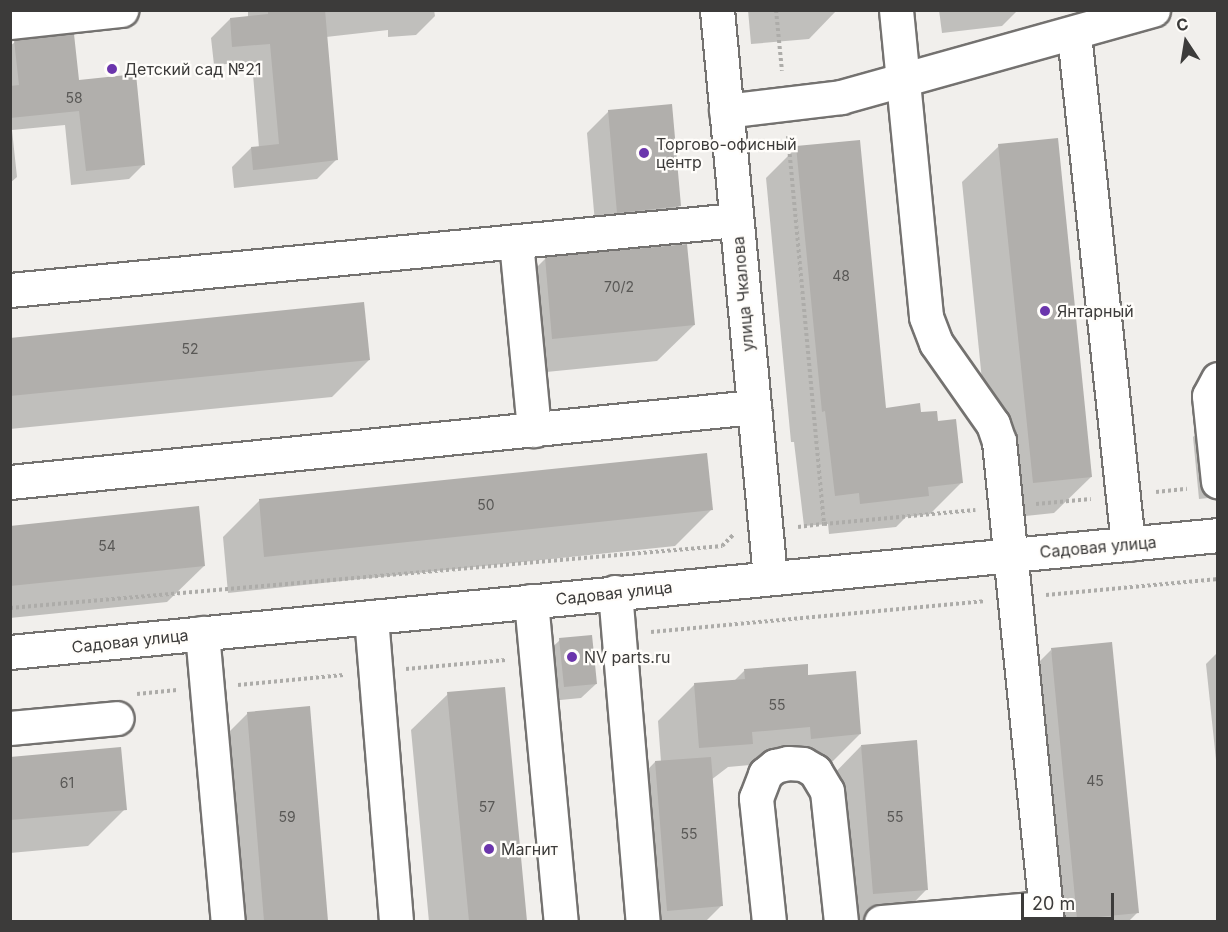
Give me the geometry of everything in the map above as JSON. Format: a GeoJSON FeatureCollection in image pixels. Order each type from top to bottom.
{"type":"FeatureCollection","features":[{"type":"Feature","properties":{"kind":"street"},"geometry":{"type":"LineString","coordinates":[[10,22],[121,10]]}},
{"type":"Feature","properties":{"kind":"street","name":"улица Чкалова"},"geometry":{"type":"LineString","coordinates":[[717,10],[770,578]]}},
{"type":"Feature","properties":{"kind":"street"},"geometry":{"type":"LineString","coordinates":[[881,921],[1046,915],[999,441],[993,424],[936,343],[926,317],[896,10]]}},
{"type":"Feature","properties":{"kind":"street"},"geometry":{"type":"LineString","coordinates":[[726,111],[785,106],[841,97],[1074,34],[1145,11]]}},
{"type":"Feature","properties":{"kind":"street"},"geometry":{"type":"LineString","coordinates":[[1074,34],[1128,544]]}},
{"type":"Feature","properties":{"kind":"street"},"geometry":{"type":"LineString","coordinates":[[10,290],[736,220]]}},
{"type":"Feature","properties":{"kind":"street"},"geometry":{"type":"LineString","coordinates":[[516,242],[534,429]]}},
{"type":"Feature","properties":{"kind":"street"},"geometry":{"type":"LineString","coordinates":[[1206,485],[1209,396],[1218,379]]}},
{"type":"Feature","properties":{"kind":"street"},"geometry":{"type":"LineString","coordinates":[[10,482],[754,407]]}},
{"type":"Feature","properties":{"kind":"street","name":"Садовая улица"},"geometry":{"type":"LineString","coordinates":[[10,652],[1218,535]]}},
{"type":"Feature","properties":{"kind":"street"},"geometry":{"type":"LineString","coordinates":[[615,592],[644,921]]}},
{"type":"Feature","properties":{"kind":"street"},"geometry":{"type":"LineString","coordinates":[[531,601],[561,921]]}},
{"type":"Feature","properties":{"kind":"street"},"geometry":{"type":"LineString","coordinates":[[371,617],[396,921]]}},
{"type":"Feature","properties":{"kind":"street"},"geometry":{"type":"LineString","coordinates":[[202,633],[228,921]]}},
{"type":"Feature","properties":{"kind":"street"},"geometry":{"type":"LineString","coordinates":[[10,729],[122,707]]}},
{"type":"Feature","properties":{"kind":"street"},"geometry":{"type":"LineString","coordinates":[[769,921],[756,798],[765,774],[775,766],[788,763],[803,764],[815,771],[827,791],[841,921]]}},
{"type":"Feature","properties":{"kind":"path"},"geometry":{"type":"LineString","coordinates":[[776,10],[824,524],[1123,496],[1206,485]]}},
{"type":"Feature","properties":{"kind":"path"},"geometry":{"type":"LineString","coordinates":[[10,608],[722,546]]}},
{"type":"Feature","properties":{"kind":"path"},"geometry":{"type":"LineString","coordinates":[[618,630],[644,633],[1218,579]]}},
{"type":"Feature","properties":{"kind":"path"},"geometry":{"type":"LineString","coordinates":[[122,707],[207,687],[515,658],[536,645]]}},
{"type":"Feature","properties":{"kind":"building"},"geometry":{"type":"Polygon","coordinates":[[[268,10],[325,10],[338,160],[253,170],[251,147],[279,144],[270,44],[232,47],[230,18],[268,14],[268,10]]]}},
{"type":"Feature","properties":{"kind":"building"},"geometry":{"type":"Polygon","coordinates":[[[74,34],[79,80],[136,74],[145,165],[86,171],[79,111],[10,118],[10,86],[19,85],[14,40],[74,34]]]}},
{"type":"Feature","properties":{"kind":"building","name":"Торгово-офисный центр"},"geometry":{"type":"Polygon","coordinates":[[[672,104],[681,206],[617,213],[608,110],[672,104]]]}},
{"type":"Feature","properties":{"kind":"building","name":"Янтарный"},"geometry":{"type":"Polygon","coordinates":[[[1058,138],[1092,477],[1033,483],[998,144],[1058,138]]]}},
{"type":"Feature","properties":{"kind":"building"},"geometry":{"type":"Polygon","coordinates":[[[860,140],[886,408],[920,403],[921,412],[937,411],[938,421],[956,419],[963,483],[928,487],[929,496],[860,504],[859,493],[835,496],[825,411],[822,412],[796,146],[860,140]]]}},
{"type":"Feature","properties":{"kind":"building"},"geometry":{"type":"Polygon","coordinates":[[[687,244],[695,325],[552,339],[545,257],[687,244]]]}},
{"type":"Feature","properties":{"kind":"building"},"geometry":{"type":"Polygon","coordinates":[[[364,302],[370,360],[10,396],[10,338],[364,302]]]}},
{"type":"Feature","properties":{"kind":"building"},"geometry":{"type":"Polygon","coordinates":[[[707,453],[713,510],[264,557],[259,499],[707,453]]]}},
{"type":"Feature","properties":{"kind":"building"},"geometry":{"type":"Polygon","coordinates":[[[199,506],[205,566],[10,586],[10,526],[199,506]]]}},
{"type":"Feature","properties":{"kind":"building"},"geometry":{"type":"Polygon","coordinates":[[[592,635],[597,684],[564,687],[559,638],[592,635]]]}},
{"type":"Feature","properties":{"kind":"building"},"geometry":{"type":"Polygon","coordinates":[[[1112,642],[1139,913],[1077,919],[1051,648],[1112,642]]]}},
{"type":"Feature","properties":{"kind":"building"},"geometry":{"type":"Polygon","coordinates":[[[808,664],[808,675],[856,671],[861,734],[811,739],[810,727],[752,732],[753,744],[699,748],[694,683],[745,679],[744,669],[808,664]]]}},
{"type":"Feature","properties":{"kind":"building"},"geometry":{"type":"Polygon","coordinates":[[[505,687],[527,921],[469,921],[447,692],[505,687]]]}},
{"type":"Feature","properties":{"kind":"building"},"geometry":{"type":"Polygon","coordinates":[[[310,706],[328,921],[264,921],[247,712],[310,706]]]}},
{"type":"Feature","properties":{"kind":"building"},"geometry":{"type":"Polygon","coordinates":[[[917,740],[928,890],[873,894],[861,745],[917,740]]]}},
{"type":"Feature","properties":{"kind":"building"},"geometry":{"type":"Polygon","coordinates":[[[121,747],[127,810],[10,820],[10,757],[121,747]]]}},
{"type":"Feature","properties":{"kind":"building"},"geometry":{"type":"Polygon","coordinates":[[[711,757],[723,906],[667,911],[655,761],[711,757]]]}},
{"type":"Feature","properties":{"kind":"place","name":"Детский сад №21"},"geometry":{"type":"Point","coordinates":[112,69]}},
{"type":"Feature","properties":{"kind":"place","name":"Торгово-офисный центр"},"geometry":{"type":"Point","coordinates":[644,153]}},
{"type":"Feature","properties":{"kind":"place","name":"Янтарный"},"geometry":{"type":"Point","coordinates":[1045,311]}},
{"type":"Feature","properties":{"kind":"place","name":"NV parts.ru"},"geometry":{"type":"Point","coordinates":[572,657]}},
{"type":"Feature","properties":{"kind":"place","name":"Магнит"},"geometry":{"type":"Point","coordinates":[489,849]}}]}
